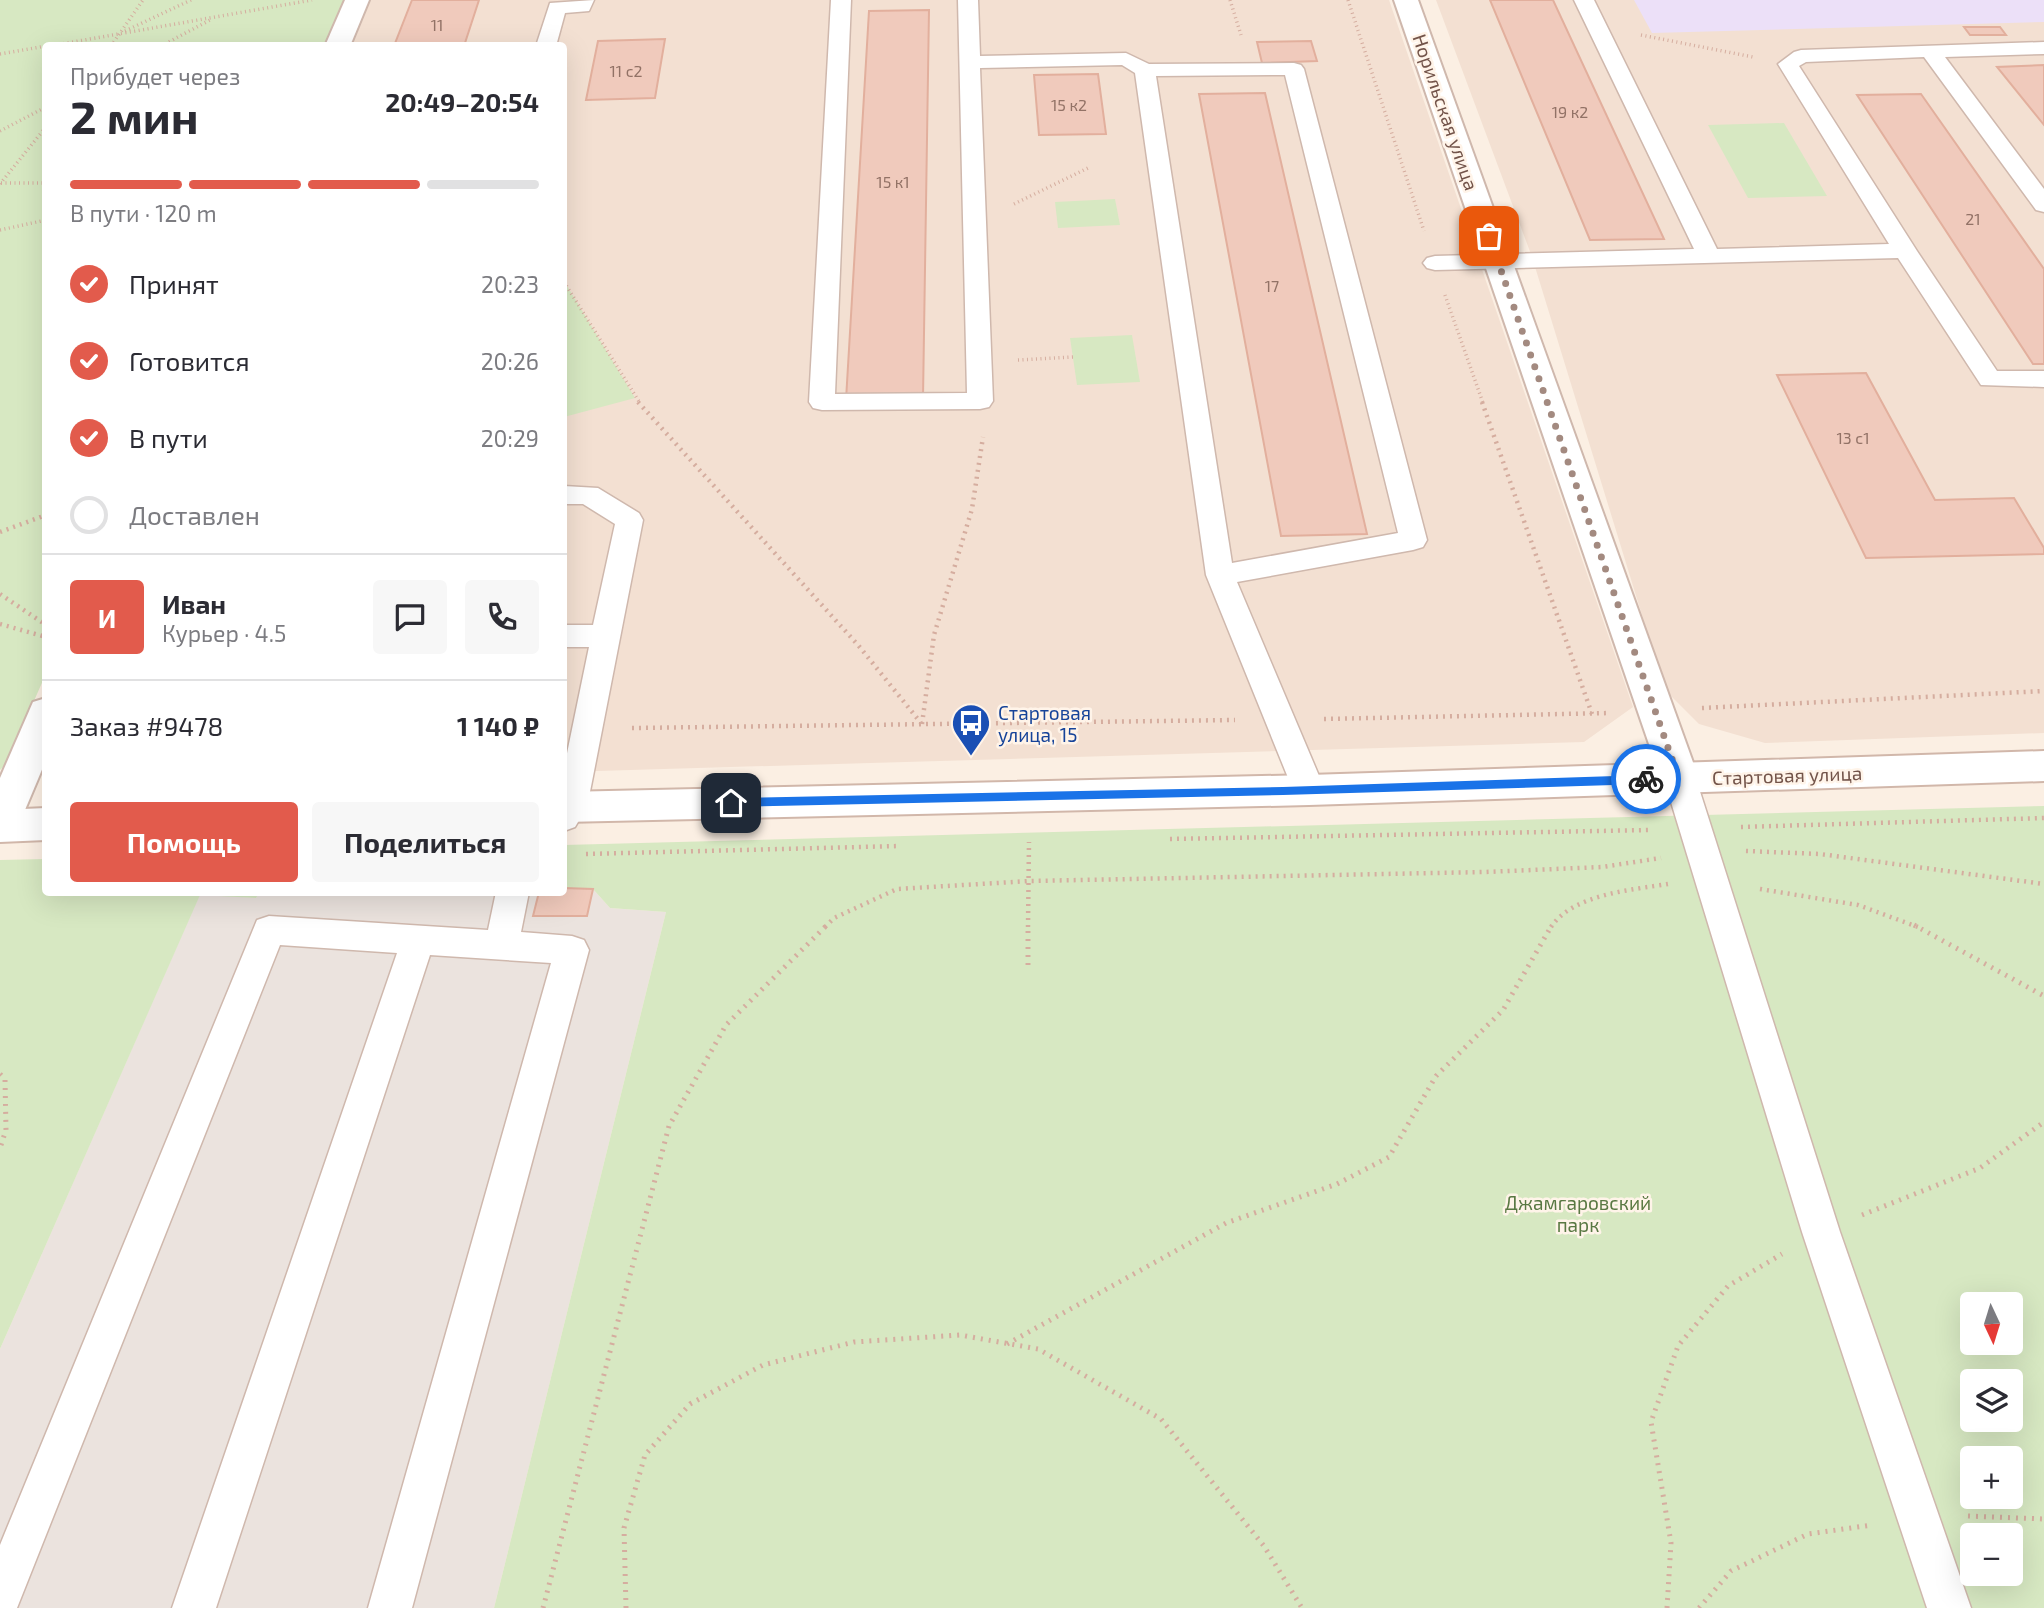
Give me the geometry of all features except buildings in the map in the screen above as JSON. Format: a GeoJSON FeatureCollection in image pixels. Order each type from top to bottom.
{"type":"FeatureCollection","features":[{"type":"Feature","properties":{"kind":"street"},"geometry":{"type":"LineString","coordinates":[[339,42],[357,0]]}},
{"type":"Feature","properties":{"kind":"street","name":"Норильская улица"},"geometry":{"type":"LineString","coordinates":[[1406,0],[1679,779]]}},
{"type":"Feature","properties":{"kind":"street"},"geometry":{"type":"LineString","coordinates":[[42,722],[0,825],[42,824]]}},
{"type":"Feature","properties":{"kind":"street","name":"Стартовая улица"},"geometry":{"type":"LineString","coordinates":[[567,810],[1679,779],[2044,766]]}},
{"type":"Feature","properties":{"kind":"lane"},"geometry":{"type":"LineString","coordinates":[[547,42],[557,7],[582,7],[584,0]]}},
{"type":"Feature","properties":{"kind":"lane"},"geometry":{"type":"LineString","coordinates":[[841,0],[822,402],[980,401],[968,0]]}},
{"type":"Feature","properties":{"kind":"lane"},"geometry":{"type":"LineString","coordinates":[[1584,0],[1709,257]]}},
{"type":"Feature","properties":{"kind":"lane"},"geometry":{"type":"LineString","coordinates":[[2044,48],[1801,55],[1788,64],[1905,251],[1990,379],[2044,379]]}},
{"type":"Feature","properties":{"kind":"lane"},"geometry":{"type":"LineString","coordinates":[[1930,51],[2044,205]]}},
{"type":"Feature","properties":{"kind":"lane"},"geometry":{"type":"LineString","coordinates":[[969,62],[1126,59],[1145,70],[1294,69],[1413,540],[1220,575]]}},
{"type":"Feature","properties":{"kind":"lane"},"geometry":{"type":"LineString","coordinates":[[1145,70],[1220,575],[1309,790]]}},
{"type":"Feature","properties":{"kind":"lane"},"geometry":{"type":"LineString","coordinates":[[1435,263],[1905,251]]}},
{"type":"Feature","properties":{"kind":"lane"},"geometry":{"type":"LineString","coordinates":[[567,495],[588,495],[629,520],[587,728],[567,806]]}},
{"type":"Feature","properties":{"kind":"lane"},"geometry":{"type":"LineString","coordinates":[[567,636],[606,636]]}},
{"type":"Feature","properties":{"kind":"lane"},"geometry":{"type":"LineString","coordinates":[[1679,779],[1821,1231],[1949,1608]]}},
{"type":"Feature","properties":{"kind":"lane"},"geometry":{"type":"LineString","coordinates":[[502,945],[512,896]]}},
{"type":"Feature","properties":{"kind":"lane"},"geometry":{"type":"LineString","coordinates":[[0,1598],[270,930],[572,950],[390,1608]]}},
{"type":"Feature","properties":{"kind":"lane"},"geometry":{"type":"LineString","coordinates":[[194,1608],[418,940]]}},
{"type":"Feature","properties":{"kind":"path"},"geometry":{"type":"LineString","coordinates":[[113,42],[143,0]]}},
{"type":"Feature","properties":{"kind":"path"},"geometry":{"type":"LineString","coordinates":[[118,34],[191,0]]}},
{"type":"Feature","properties":{"kind":"path"},"geometry":{"type":"LineString","coordinates":[[71,42],[312,0]]}},
{"type":"Feature","properties":{"kind":"path"},"geometry":{"type":"LineString","coordinates":[[1348,0],[1475,384],[1592,714]]}},
{"type":"Feature","properties":{"kind":"path"},"geometry":{"type":"LineString","coordinates":[[168,42],[215,17]]}},
{"type":"Feature","properties":{"kind":"path"},"geometry":{"type":"LineString","coordinates":[[1597,26],[1788,64]]}},
{"type":"Feature","properties":{"kind":"path"},"geometry":{"type":"LineString","coordinates":[[0,54],[42,47]]}},
{"type":"Feature","properties":{"kind":"path"},"geometry":{"type":"LineString","coordinates":[[0,131],[42,109]]}},
{"type":"Feature","properties":{"kind":"path"},"geometry":{"type":"LineString","coordinates":[[0,183],[42,132]]}},
{"type":"Feature","properties":{"kind":"path"},"geometry":{"type":"LineString","coordinates":[[974,220],[1088,168]]}},
{"type":"Feature","properties":{"kind":"path"},"geometry":{"type":"LineString","coordinates":[[0,183],[42,183]]}},
{"type":"Feature","properties":{"kind":"path"},"geometry":{"type":"LineString","coordinates":[[0,230],[42,221]]}},
{"type":"Feature","properties":{"kind":"path"},"geometry":{"type":"LineString","coordinates":[[567,288],[635,398],[858,645],[922,724]]}},
{"type":"Feature","properties":{"kind":"path"},"geometry":{"type":"LineString","coordinates":[[979,361],[1073,357]]}},
{"type":"Feature","properties":{"kind":"path"},"geometry":{"type":"LineString","coordinates":[[922,724],[926,677],[936,625],[970,523],[983,439],[980,401]]}},
{"type":"Feature","properties":{"kind":"path"},"geometry":{"type":"LineString","coordinates":[[0,532],[42,516]]}},
{"type":"Feature","properties":{"kind":"path"},"geometry":{"type":"LineString","coordinates":[[0,594],[42,622]]}},
{"type":"Feature","properties":{"kind":"path"},"geometry":{"type":"LineString","coordinates":[[0,624],[42,636]]}},
{"type":"Feature","properties":{"kind":"path"},"geometry":{"type":"LineString","coordinates":[[587,728],[1592,714],[2044,691]]}},
{"type":"Feature","properties":{"kind":"path"},"geometry":{"type":"LineString","coordinates":[[543,1608],[614,1347],[669,1126],[726,1025],[834,918],[897,889],[1030,881],[1602,867],[2044,818]]}},
{"type":"Feature","properties":{"kind":"path"},"geometry":{"type":"LineString","coordinates":[[1169,839],[1703,854],[1788,850],[1988,879],[2044,884]]}},
{"type":"Feature","properties":{"kind":"path"},"geometry":{"type":"LineString","coordinates":[[1016,842],[1043,842]]}},
{"type":"Feature","properties":{"kind":"path"},"geometry":{"type":"LineString","coordinates":[[1028,965],[1029,842]]}},
{"type":"Feature","properties":{"kind":"path"},"geometry":{"type":"LineString","coordinates":[[577,854],[906,845]]}},
{"type":"Feature","properties":{"kind":"path"},"geometry":{"type":"LineString","coordinates":[[1007,1344],[1227,1223],[1337,1184],[1389,1157],[1436,1076],[1503,1010],[1558,916],[1601,895],[1651,885],[1703,854],[1918,927],[2044,996]]}},
{"type":"Feature","properties":{"kind":"path"},"geometry":{"type":"LineString","coordinates":[[0,1074],[5,1079],[5,1130],[0,1148]]}},
{"type":"Feature","properties":{"kind":"path"},"geometry":{"type":"LineString","coordinates":[[1667,1608],[1671,1543],[1651,1422],[1678,1346],[1728,1286],[1821,1231],[1980,1168],[2044,1122]]}},
{"type":"Feature","properties":{"kind":"path"},"geometry":{"type":"LineString","coordinates":[[626,1608],[624,1528],[645,1455],[690,1404],[763,1365],[854,1342],[960,1335],[1038,1349],[1161,1419],[1264,1546],[1302,1608]]}},
{"type":"Feature","properties":{"kind":"path"},"geometry":{"type":"LineString","coordinates":[[1699,1608],[1731,1571],[1808,1534],[1948,1516],[2044,1520]]}},
{"type":"Feature","properties":{"kind":"shaded area"},"geometry":{"type":"Polygon","coordinates":[[[365,0],[1389,0],[1633,707],[1584,742],[567,772],[567,42],[348,42],[365,0]]]}},
{"type":"Feature","properties":{"kind":"shaded area"},"geometry":{"type":"Polygon","coordinates":[[[1436,0],[2044,0],[2044,733],[1765,743],[1699,724],[1665,690],[1532,257],[1436,0]]]}},
{"type":"Feature","properties":{"kind":"shaded area"},"geometry":{"type":"Polygon","coordinates":[[[1634,0],[2044,0],[2044,22],[1652,33],[1634,0]]]}},
{"type":"Feature","properties":{"kind":"shaded area"},"geometry":{"type":"Polygon","coordinates":[[[567,888],[593,889],[610,908],[666,912],[494,1608],[0,1608],[0,1349],[199,896],[567,896],[567,888]]]}},
{"type":"Feature","properties":{"kind":"green space"},"geometry":{"type":"Polygon","coordinates":[[[0,0],[346,0],[327,42],[42,42],[42,683],[6,764],[0,770],[0,0]]]}},
{"type":"Feature","properties":{"kind":"green space"},"geometry":{"type":"Polygon","coordinates":[[[1784,123],[1827,196],[1748,198],[1708,125],[1784,123]]]}},
{"type":"Feature","properties":{"kind":"green space"},"geometry":{"type":"Polygon","coordinates":[[[1115,199],[1120,225],[1058,228],[1055,202],[1115,199]]]}},
{"type":"Feature","properties":{"kind":"green space"},"geometry":{"type":"Polygon","coordinates":[[[567,286],[635,398],[567,416],[567,286]]]}},
{"type":"Feature","properties":{"kind":"green space"},"geometry":{"type":"Polygon","coordinates":[[[1132,335],[1140,382],[1077,385],[1070,338],[1132,335]]]}},
{"type":"Feature","properties":{"kind":"green space","name":"Джамгаровский парк"},"geometry":{"type":"Polygon","coordinates":[[[2044,806],[2044,1608],[494,1608],[666,912],[610,908],[593,889],[567,888],[567,845],[2044,806]]]}},
{"type":"Feature","properties":{"kind":"green space"},"geometry":{"type":"Polygon","coordinates":[[[42,859],[42,896],[200,896],[0,1349],[0,860],[42,859]]]}},
{"type":"Feature","properties":{"kind":"green space"},"geometry":{"type":"Polygon","coordinates":[[[219,896],[257,896],[256,898],[219,896]]]}},
{"type":"Feature","properties":{"kind":"way so far"},"geometry":{"type":"LineString","coordinates":[[1489,236],[1679,779],[1646,779]]}},
{"type":"Feature","properties":{"kind":"place","name":"Стартовая улица, 15"},"geometry":{"type":"Point","coordinates":[971,757]}},
{"type":"Feature","properties":{"kind":"route"},"geometry":{"type":"LineString","coordinates":[[731,803],[1283,791],[1646,779]]}}]}
